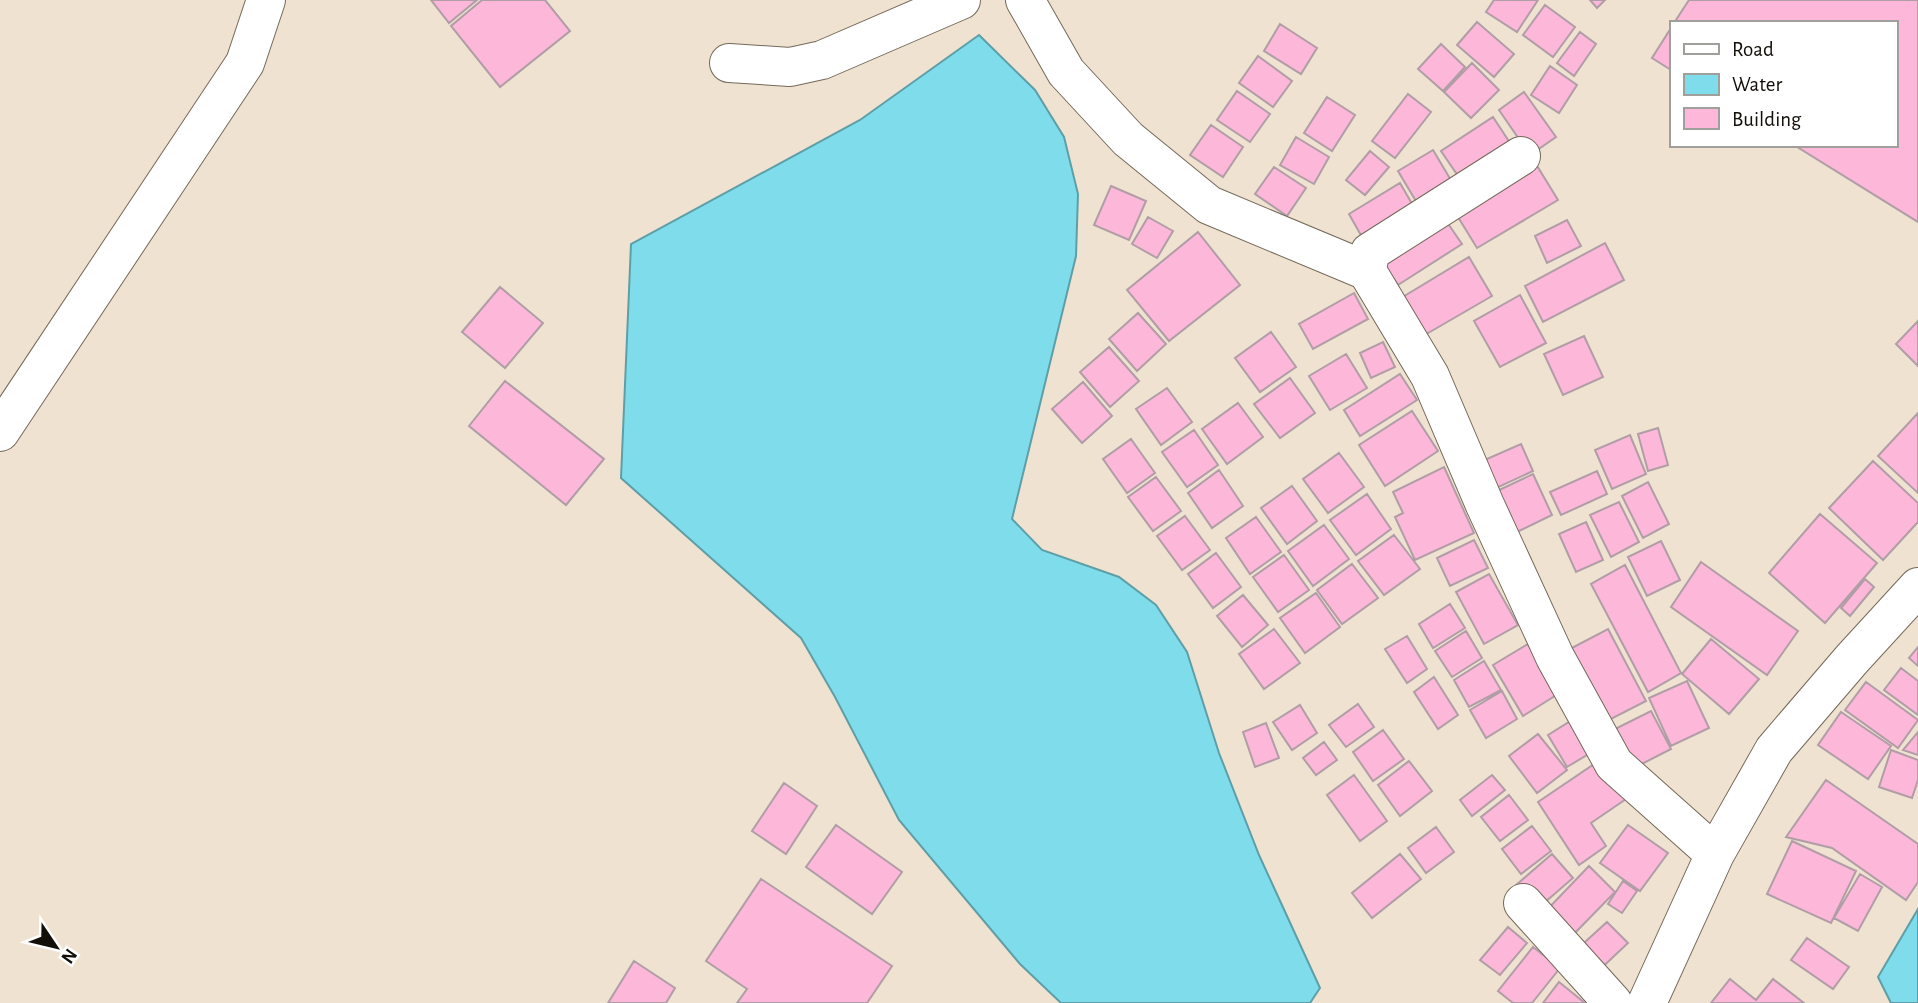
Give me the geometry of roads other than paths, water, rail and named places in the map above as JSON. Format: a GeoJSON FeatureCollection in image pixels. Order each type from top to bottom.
{"type":"FeatureCollection","features":[{"type":"Feature","properties":{"kind":"street"},"geometry":{"type":"LineString","coordinates":[[0,432],[244,63],[266,0]]}},
{"type":"Feature","properties":{"kind":"street"},"geometry":{"type":"LineString","coordinates":[[729,63],[790,67],[822,60],[961,0]]}},
{"type":"Feature","properties":{"kind":"street"},"geometry":{"type":"LineString","coordinates":[[1025,0],[1066,72],[1128,139],[1209,205],[1367,271],[1430,376],[1485,505],[1555,657],[1614,764],[1715,854]]}},
{"type":"Feature","properties":{"kind":"street"},"geometry":{"type":"LineString","coordinates":[[1367,271],[1370,252],[1521,156]]}},
{"type":"Feature","properties":{"kind":"street"},"geometry":{"type":"LineString","coordinates":[[1647,1003],[1715,854],[1773,750],[1918,587]]}},
{"type":"Feature","properties":{"kind":"street"},"geometry":{"type":"LineString","coordinates":[[1523,903],[1613,1003]]}},
{"type":"Feature","properties":{"kind":"water"},"geometry":{"type":"Polygon","coordinates":[[[979,35],[1035,90],[1064,137],[1078,194],[1076,256],[1012,519],[1042,550],[1119,577],[1156,605],[1187,652],[1219,753],[1259,855],[1320,988],[1310,1003],[1061,1003],[1020,964],[899,820],[801,638],[621,478],[631,244],[860,120],[979,35]]]}},
{"type":"Feature","properties":{"kind":"water"},"geometry":{"type":"Polygon","coordinates":[[[1918,909],[1918,1003],[1891,1003],[1878,977],[1918,909]]]}}]}
